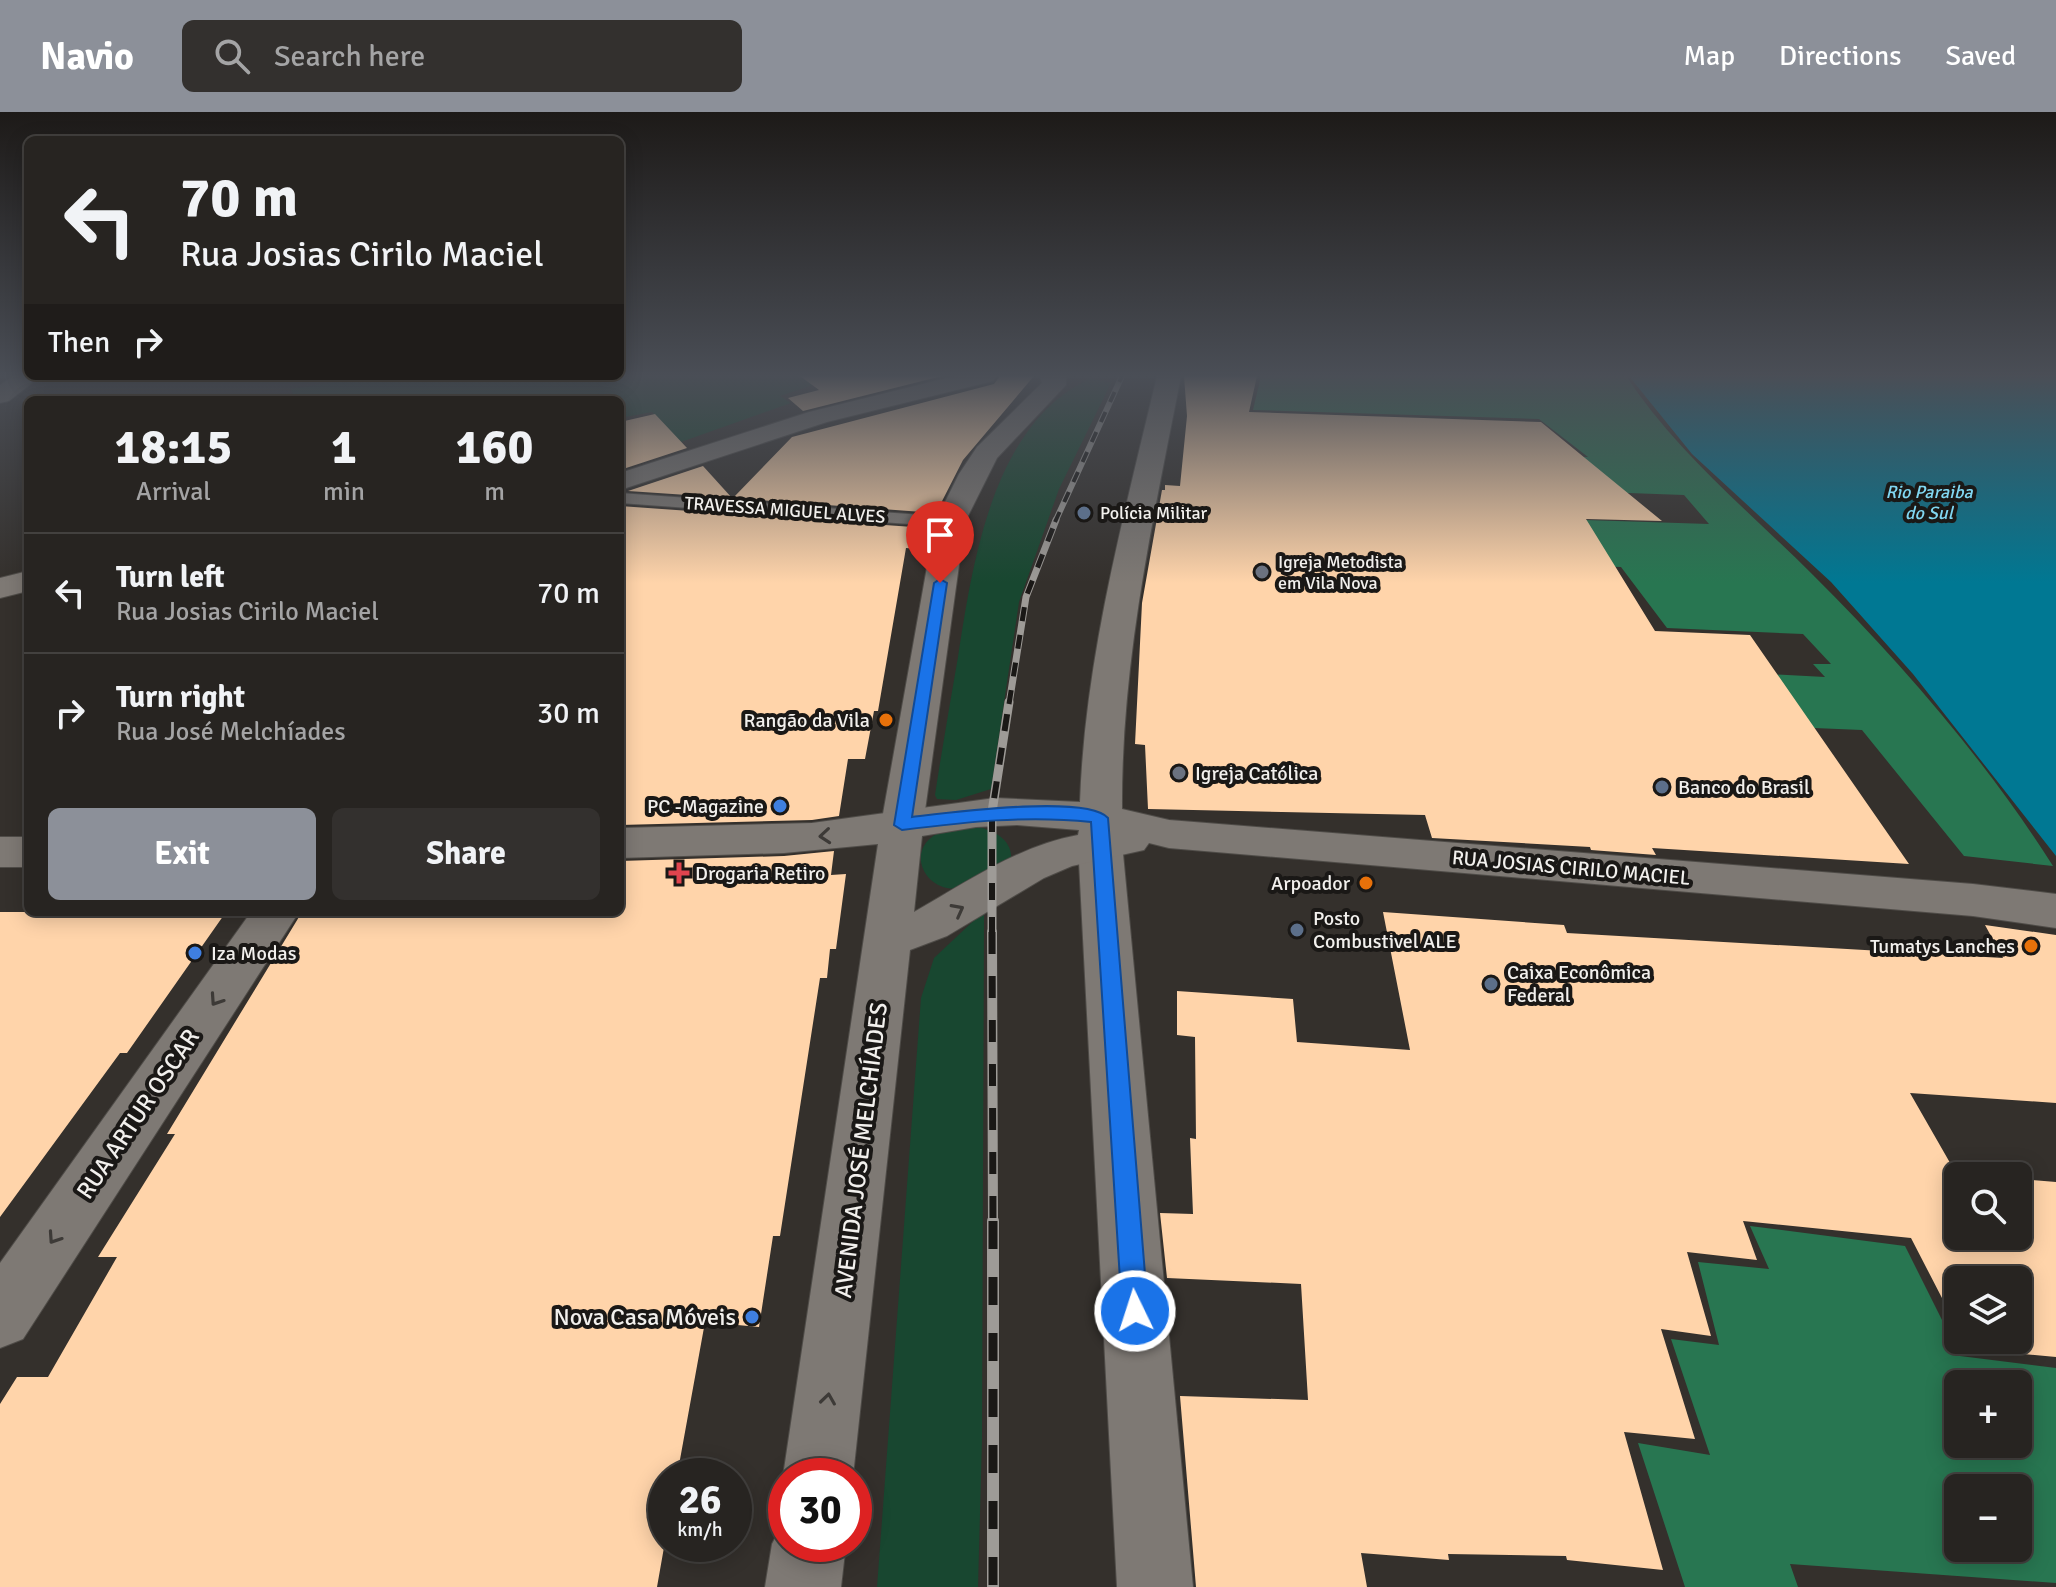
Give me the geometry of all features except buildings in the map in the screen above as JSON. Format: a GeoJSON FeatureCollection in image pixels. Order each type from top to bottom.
{"type":"FeatureCollection","features":[{"type":"Feature","properties":{"kind":"street"},"geometry":{"type":"LineString","coordinates":[[624,481],[735,445]]}},
{"type":"Feature","properties":{"kind":"street","name":"AVENIDA JOSÉ MELCHÍADES"},"geometry":{"type":"LineString","coordinates":[[820,1458],[875,1054],[886,940],[950,522],[973,474],[995,445]]}},
{"type":"Feature","properties":{"kind":"street"},"geometry":{"type":"LineString","coordinates":[[1154,445],[1116,626],[1100,759],[1100,830],[1155,1587]]}},
{"type":"Feature","properties":{"kind":"street"},"geometry":{"type":"LineString","coordinates":[[0,588],[24,582]]}},
{"type":"Feature","properties":{"kind":"street","name":"RUA JOSIAS CIRILO MACIEL"},"geometry":{"type":"LineString","coordinates":[[624,843],[787,839],[844,835],[1003,812],[1056,813],[1100,830],[1973,900],[2056,911]]}},
{"type":"Feature","properties":{"kind":"street","name":"RUA JOSIAS CIRILO MACIEL"},"geometry":{"type":"LineString","coordinates":[[886,940],[959,909],[1028,867],[1062,853],[1100,830]]}},
{"type":"Feature","properties":{"kind":"street"},"geometry":{"type":"LineString","coordinates":[[0,852],[24,852]]}},
{"type":"Feature","properties":{"kind":"street","name":"RUA ARTUR OSCAR"},"geometry":{"type":"LineString","coordinates":[[0,1317],[273,916]]}},
{"type":"Feature","properties":{"kind":"street"},"geometry":{"type":"LineString","coordinates":[[803,1587],[806,1562]]}},
{"type":"Feature","properties":{"kind":"lane","name":"TRAVESSA MIGUEL ALVES"},"geometry":{"type":"LineString","coordinates":[[624,498],[950,522]]}},
{"type":"Feature","properties":{"kind":"green space"},"geometry":{"type":"Polygon","coordinates":[[[1020,445],[1081,445],[1059,489],[1019,602],[991,789],[956,800],[937,799],[935,795],[971,580],[993,499],[1009,461],[1020,445]]]}},
{"type":"Feature","properties":{"kind":"green space"},"geometry":{"type":"Polygon","coordinates":[[[1572,445],[1681,445],[1910,677],[2000,789],[2053,866],[1964,856],[1862,730],[1437,712],[1748,673],[1825,677],[1813,664],[1831,664],[1803,634],[1667,628],[1621,567],[1458,561],[1432,515],[1709,524],[1684,495],[1573,491],[1547,456],[1588,457],[1572,445]]]}},
{"type":"Feature","properties":{"kind":"green space"},"geometry":{"type":"Polygon","coordinates":[[[974,826],[1001,837],[1009,847],[1011,862],[967,887],[948,888],[937,884],[923,868],[923,848],[930,838],[943,831],[974,826]]]}},
{"type":"Feature","properties":{"kind":"green space"},"geometry":{"type":"Polygon","coordinates":[[[984,911],[982,1439],[978,1587],[877,1587],[921,998],[934,958],[984,911]]]}},
{"type":"Feature","properties":{"kind":"green space"},"geometry":{"type":"Polygon","coordinates":[[[1750,1226],[1905,1246],[1944,1324],[1944,1354],[2056,1368],[2056,1583],[1790,1564],[1798,1587],[1685,1587],[1638,1443],[1710,1455],[1671,1339],[1719,1345],[1698,1262],[1769,1269],[1750,1226]]]}},
{"type":"Feature","properties":{"kind":"water","name":"Rio Paraiba do Sul"},"geometry":{"type":"Polygon","coordinates":[[[1685,445],[2056,445],[2056,856],[1913,674],[1831,582],[1685,445]]]}},
{"type":"Feature","properties":{"kind":"railway"},"geometry":{"type":"LineString","coordinates":[[1055,522],[1090,445]]}},
{"type":"Feature","properties":{"kind":"railway"},"geometry":{"type":"LineString","coordinates":[[1009,704],[1026,597],[1056,520]]}},
{"type":"Feature","properties":{"kind":"railway"},"geometry":{"type":"LineString","coordinates":[[992,932],[992,812],[1009,702]]}},
{"type":"Feature","properties":{"kind":"railway"},"geometry":{"type":"LineString","coordinates":[[992,932],[993,1223]]}},
{"type":"Feature","properties":{"kind":"railway"},"geometry":{"type":"LineString","coordinates":[[993,1223],[993,1587]]}},
{"type":"Feature","properties":{"kind":"place","name":"Polícia Militar"},"geometry":{"type":"Point","coordinates":[1084,513]}},
{"type":"Feature","properties":{"kind":"place","name":"Igreja Metodista em Vila Nova"},"geometry":{"type":"Point","coordinates":[1262,572]}},
{"type":"Feature","properties":{"kind":"place","name":"Rangão da Vila"},"geometry":{"type":"Point","coordinates":[886,720]}},
{"type":"Feature","properties":{"kind":"place","name":"Igreja Católica"},"geometry":{"type":"Point","coordinates":[1179,773]}},
{"type":"Feature","properties":{"kind":"place","name":"Banco do Brasil"},"geometry":{"type":"Point","coordinates":[1662,787]}},
{"type":"Feature","properties":{"kind":"place","name":"PC -Magazine"},"geometry":{"type":"Point","coordinates":[780,806]}},
{"type":"Feature","properties":{"kind":"place","name":"Drogaria Retiro"},"geometry":{"type":"Point","coordinates":[679,873]}},
{"type":"Feature","properties":{"kind":"place","name":"Arpoador"},"geometry":{"type":"Point","coordinates":[1366,883]}},
{"type":"Feature","properties":{"kind":"place","name":"Posto Combustivel ALE"},"geometry":{"type":"Point","coordinates":[1297,930]}},
{"type":"Feature","properties":{"kind":"place","name":"Tumatys Lanches"},"geometry":{"type":"Point","coordinates":[2031,946]}},
{"type":"Feature","properties":{"kind":"place","name":"Iza Modas"},"geometry":{"type":"Point","coordinates":[195,953]}},
{"type":"Feature","properties":{"kind":"place","name":"Caixa Econômica Federal"},"geometry":{"type":"Point","coordinates":[1491,984]}},
{"type":"Feature","properties":{"kind":"place","name":"Nova Casa Móveis"},"geometry":{"type":"Point","coordinates":[752,1317]}},
{"type":"Feature","properties":{"kind":"route"},"geometry":{"type":"LineString","coordinates":[[940,583],[902,825],[992,812],[1024,811],[1099,818],[1135,1311]]}}]}
